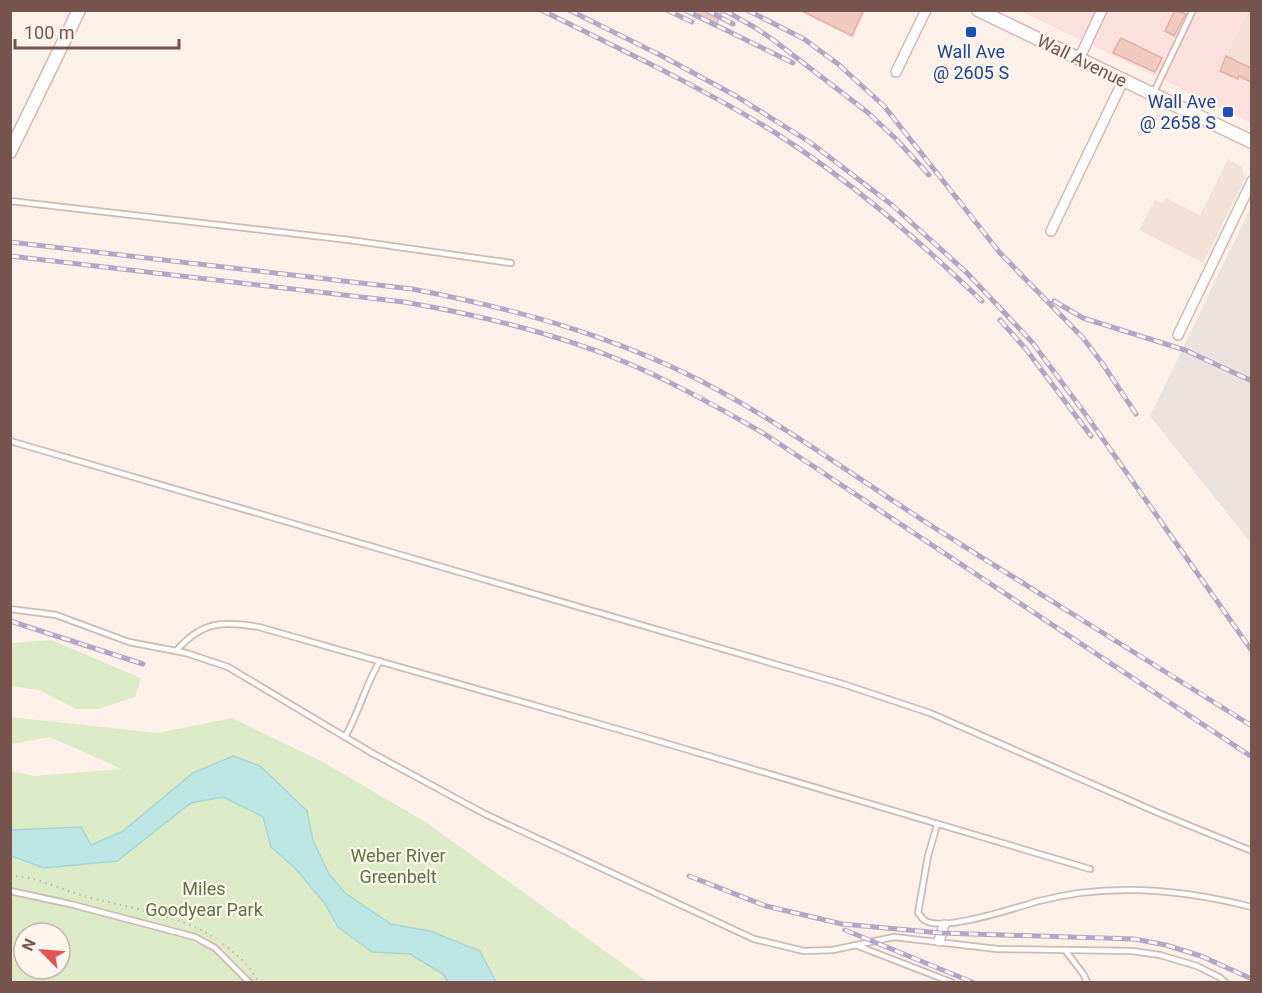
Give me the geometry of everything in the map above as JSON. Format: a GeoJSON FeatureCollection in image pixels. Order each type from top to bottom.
{"type":"FeatureCollection","features":[{"type":"Feature","properties":{"kind":"main road"},"geometry":{"type":"LineString","coordinates":[[10,152],[79,10]]}},
{"type":"Feature","properties":{"kind":"main road","name":"Wall Avenue"},"geometry":{"type":"LineString","coordinates":[[978,10],[1251,142]]}},
{"type":"Feature","properties":{"kind":"street"},"geometry":{"type":"LineString","coordinates":[[896,72],[926,10]]}},
{"type":"Feature","properties":{"kind":"street"},"geometry":{"type":"LineString","coordinates":[[1079,59],[1102,10]]}},
{"type":"Feature","properties":{"kind":"street"},"geometry":{"type":"LineString","coordinates":[[1052,231],[1123,81]]}},
{"type":"Feature","properties":{"kind":"street"},"geometry":{"type":"LineString","coordinates":[[1178,334],[1251,181]]}},
{"type":"Feature","properties":{"kind":"street"},"geometry":{"type":"LineString","coordinates":[[939,941],[944,925]]}},
{"type":"Feature","properties":{"kind":"lane"},"geometry":{"type":"LineString","coordinates":[[1153,95],[1193,10]]}},
{"type":"Feature","properties":{"kind":"lane"},"geometry":{"type":"LineString","coordinates":[[10,201],[350,240],[511,263]]}},
{"type":"Feature","properties":{"kind":"lane"},"geometry":{"type":"LineString","coordinates":[[10,441],[843,684],[930,713],[1161,814],[1251,850]]}},
{"type":"Feature","properties":{"kind":"lane"},"geometry":{"type":"LineString","coordinates":[[10,609],[56,615],[129,642],[176,651],[228,667],[345,736],[485,814],[754,939],[804,951],[833,950],[894,938],[997,949],[1132,951],[1160,955],[1197,966],[1225,982]]}},
{"type":"Feature","properties":{"kind":"lane"},"geometry":{"type":"LineString","coordinates":[[176,651],[188,637],[205,626],[230,622],[259,627],[638,735],[1089,869]]}},
{"type":"Feature","properties":{"kind":"lane"},"geometry":{"type":"LineString","coordinates":[[345,736],[380,661]]}},
{"type":"Feature","properties":{"kind":"lane"},"geometry":{"type":"LineString","coordinates":[[938,825],[928,856],[918,913],[924,920],[944,925],[1057,896],[1110,888],[1154,890],[1251,907]]}},
{"type":"Feature","properties":{"kind":"lane"},"geometry":{"type":"LineString","coordinates":[[10,891],[171,929],[195,937],[215,948],[249,982]]}},
{"type":"Feature","properties":{"kind":"lane"},"geometry":{"type":"LineString","coordinates":[[856,945],[951,982]]}},
{"type":"Feature","properties":{"kind":"lane"},"geometry":{"type":"LineString","coordinates":[[1065,950],[1088,982]]}},
{"type":"Feature","properties":{"kind":"shaded area"},"geometry":{"type":"Polygon","coordinates":[[[1021,11],[1248,11],[1227,56],[1251,68],[1251,123],[1021,11]]]}},
{"type":"Feature","properties":{"kind":"shaded area"},"geometry":{"type":"Polygon","coordinates":[[[1248,11],[1251,11],[1251,68],[1226,56],[1248,11]]]}},
{"type":"Feature","properties":{"kind":"shaded area"},"geometry":{"type":"Polygon","coordinates":[[[1228,159],[1242,167],[1245,178],[1203,263],[1139,230],[1155,200],[1163,203],[1166,198],[1200,215],[1228,159]]]}},
{"type":"Feature","properties":{"kind":"shaded area"},"geometry":{"type":"Polygon","coordinates":[[[1251,207],[1251,543],[1150,416],[1251,207]]]}},
{"type":"Feature","properties":{"kind":"green space"},"geometry":{"type":"Polygon","coordinates":[[[51,640],[141,678],[135,697],[98,709],[76,709],[39,690],[11,686],[11,643],[51,640]]]}},
{"type":"Feature","properties":{"kind":"green space","name":"Weber River Greenbelt"},"geometry":{"type":"Polygon","coordinates":[[[11,717],[157,733],[232,718],[323,762],[427,823],[648,982],[496,982],[480,951],[430,931],[391,924],[345,893],[329,874],[313,840],[307,811],[193,773],[123,831],[91,845],[81,827],[11,830],[10,771],[35,776],[122,769],[50,737],[11,744],[11,717]]]}},
{"type":"Feature","properties":{"kind":"green space","name":"Miles Goodyear Park"},"geometry":{"type":"Polygon","coordinates":[[[223,797],[263,818],[271,847],[295,868],[325,904],[338,927],[372,952],[410,954],[443,974],[448,982],[11,982],[10,856],[44,868],[117,861],[191,803],[223,797]]]}},
{"type":"Feature","properties":{"kind":"water"},"geometry":{"type":"Polygon","coordinates":[[[233,756],[260,766],[307,811],[313,840],[329,874],[345,893],[391,924],[430,931],[480,951],[496,982],[448,982],[443,974],[410,954],[372,952],[338,927],[325,904],[295,868],[271,847],[263,817],[223,797],[191,803],[117,861],[44,868],[11,856],[11,830],[81,827],[91,845],[123,831],[193,773],[233,756]]]}},
{"type":"Feature","properties":{"kind":"building"},"geometry":{"type":"Polygon","coordinates":[[[682,10],[723,10],[715,27],[682,10]]]}},
{"type":"Feature","properties":{"kind":"building"},"geometry":{"type":"Polygon","coordinates":[[[800,10],[864,10],[852,36],[800,10]]]}},
{"type":"Feature","properties":{"kind":"building"},"geometry":{"type":"Polygon","coordinates":[[[1175,10],[1186,14],[1174,36],[1165,31],[1175,10]]]}},
{"type":"Feature","properties":{"kind":"building"},"geometry":{"type":"Polygon","coordinates":[[[1121,38],[1162,58],[1155,72],[1113,53],[1121,38]]]}},
{"type":"Feature","properties":{"kind":"building"},"geometry":{"type":"Polygon","coordinates":[[[1226,56],[1251,68],[1251,82],[1220,71],[1226,56]]]}},
{"type":"Feature","properties":{"kind":"railway"},"geometry":{"type":"LineString","coordinates":[[541,10],[717,99],[802,150],[882,211],[982,301]]}},
{"type":"Feature","properties":{"kind":"railway"},"geometry":{"type":"LineString","coordinates":[[569,10],[736,96],[811,143],[892,205],[966,272],[1032,342],[1252,651]]}},
{"type":"Feature","properties":{"kind":"railway"},"geometry":{"type":"LineString","coordinates":[[667,10],[692,22]]}},
{"type":"Feature","properties":{"kind":"railway"},"geometry":{"type":"LineString","coordinates":[[685,10],[793,63]]}},
{"type":"Feature","properties":{"kind":"railway"},"geometry":{"type":"LineString","coordinates":[[706,10],[733,24]]}},
{"type":"Feature","properties":{"kind":"railway"},"geometry":{"type":"LineString","coordinates":[[724,10],[772,39],[866,111],[929,175]]}},
{"type":"Feature","properties":{"kind":"railway"},"geometry":{"type":"LineString","coordinates":[[747,10],[804,39],[838,64],[884,106],[1000,253],[1083,338],[1136,414]]}},
{"type":"Feature","properties":{"kind":"railway"},"geometry":{"type":"LineString","coordinates":[[10,242],[412,289],[522,314],[630,349],[699,380],[761,415],[938,530],[1252,726]]}},
{"type":"Feature","properties":{"kind":"railway"},"geometry":{"type":"LineString","coordinates":[[10,256],[404,302],[516,326],[571,342],[625,362],[695,395],[763,433],[1252,757]]}},
{"type":"Feature","properties":{"kind":"railway"},"geometry":{"type":"LineString","coordinates":[[1054,301],[1083,318],[1185,350],[1252,381]]}},
{"type":"Feature","properties":{"kind":"railway"},"geometry":{"type":"LineString","coordinates":[[1000,320],[1025,348],[1091,436]]}},
{"type":"Feature","properties":{"kind":"railway"},"geometry":{"type":"LineString","coordinates":[[10,621],[143,664]]}},
{"type":"Feature","properties":{"kind":"railway"},"geometry":{"type":"LineString","coordinates":[[689,876],[766,906],[842,924],[941,933],[1134,939],[1166,945],[1201,956],[1252,979]]}},
{"type":"Feature","properties":{"kind":"railway"},"geometry":{"type":"LineString","coordinates":[[845,930],[972,982]]}},
{"type":"Feature","properties":{"kind":"place","name":"Wall Ave @ 2605 S"},"geometry":{"type":"Point","coordinates":[971,32]}},
{"type":"Feature","properties":{"kind":"place","name":"Wall Ave @ 2658 S"},"geometry":{"type":"Point","coordinates":[1228,112]}}]}
